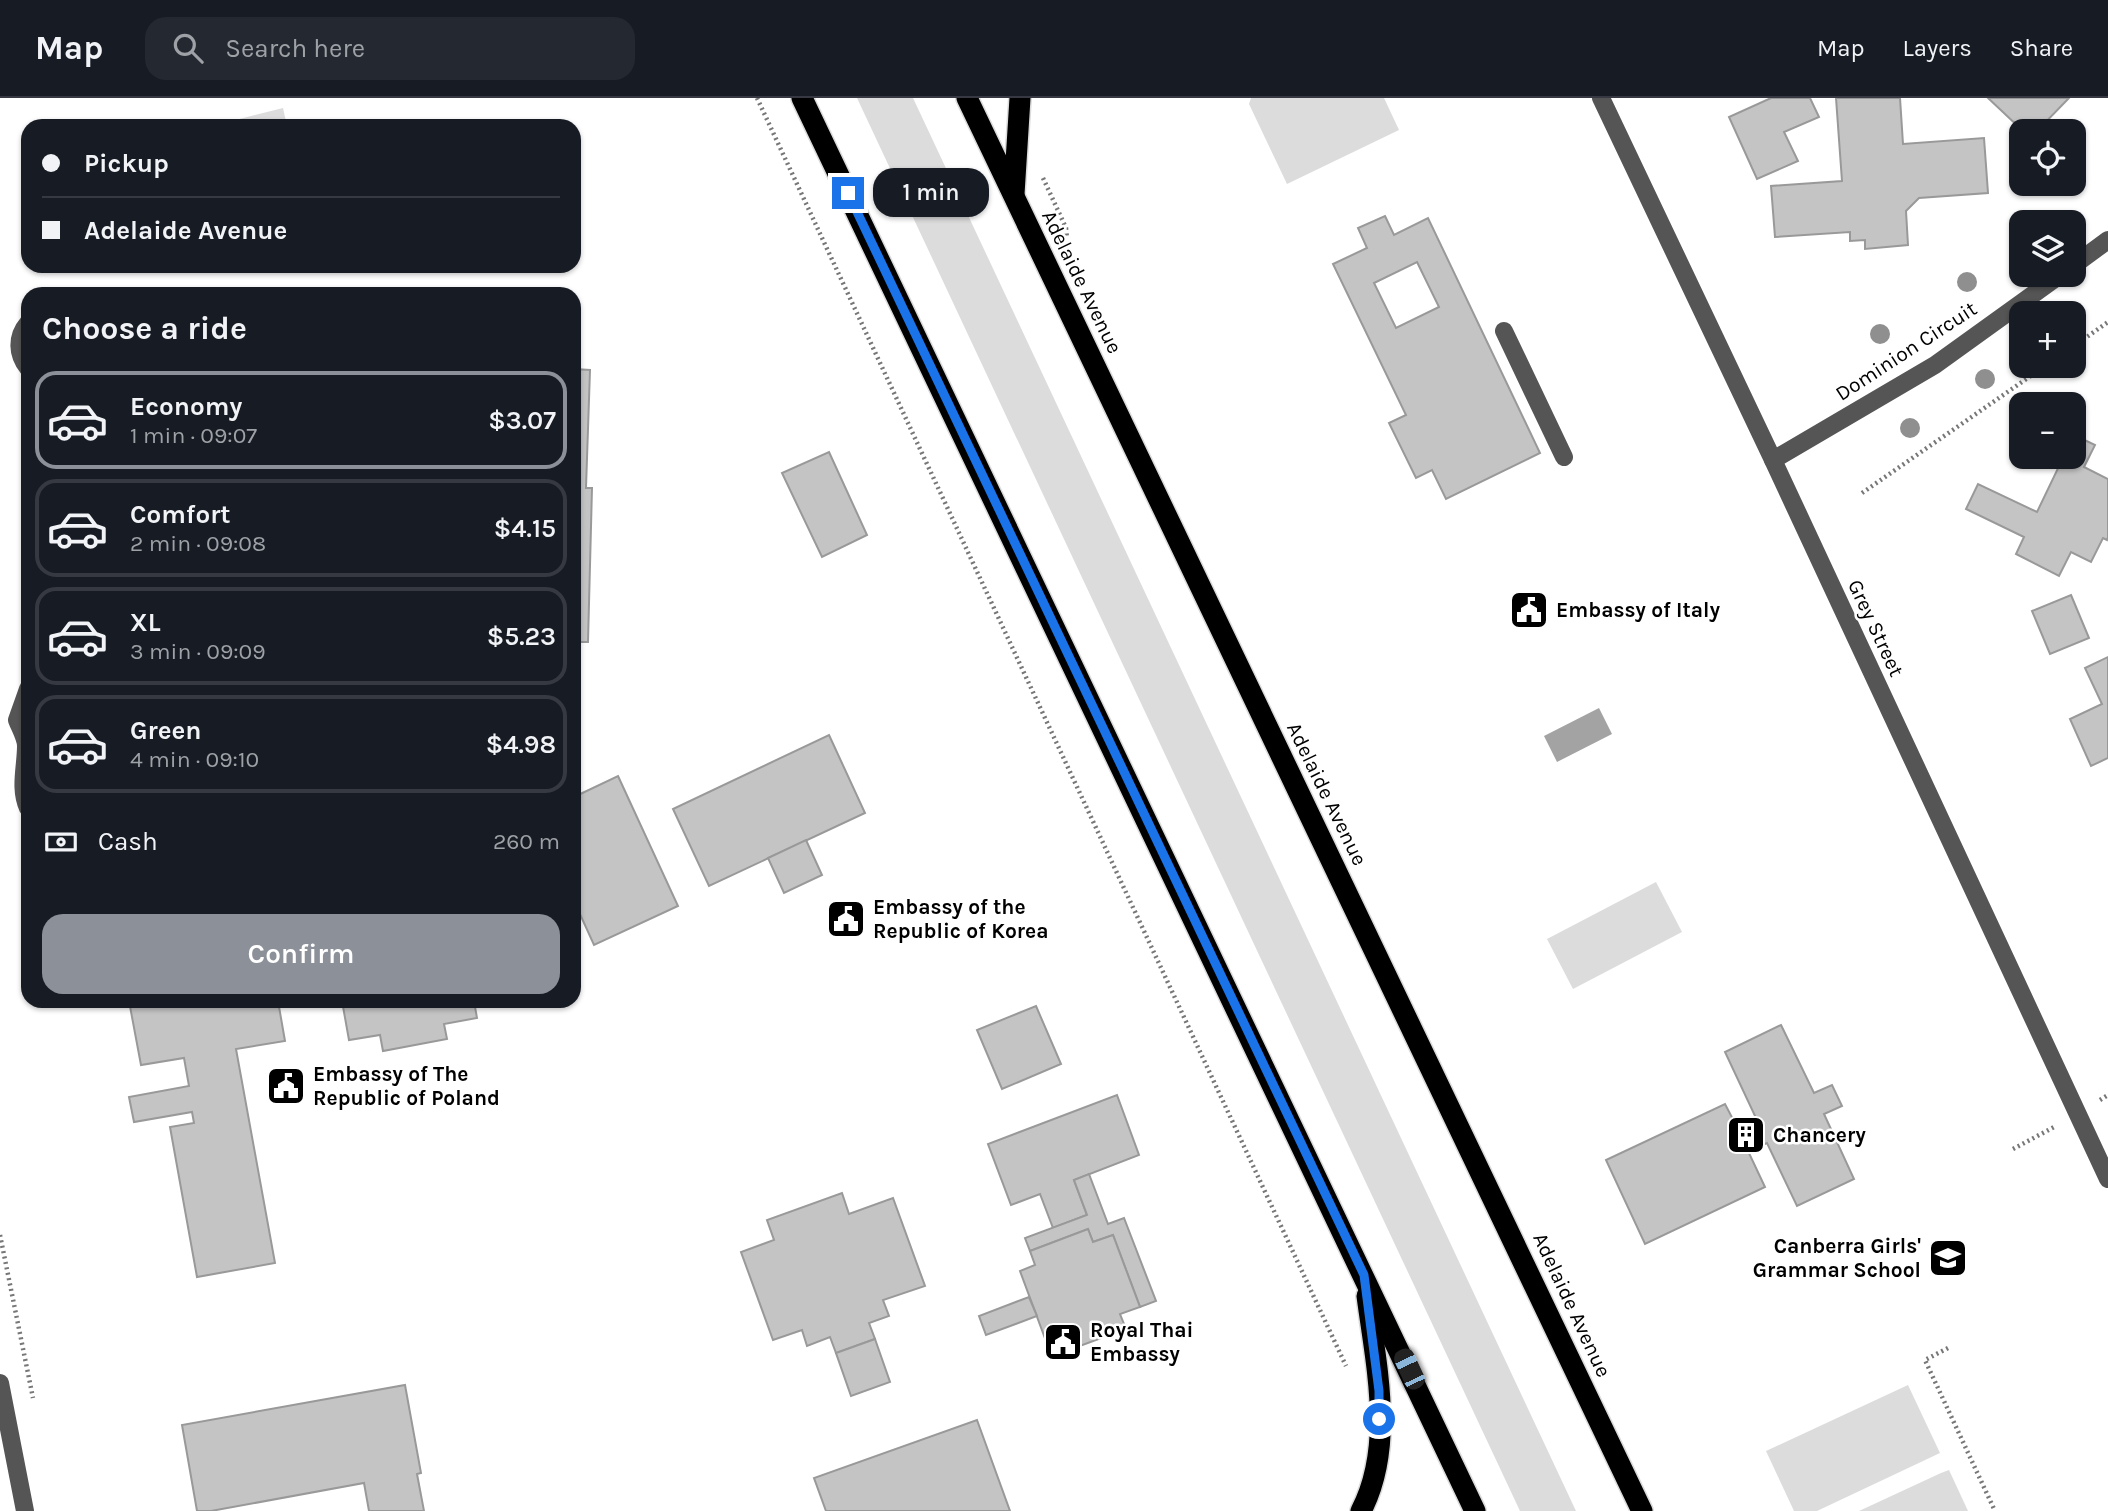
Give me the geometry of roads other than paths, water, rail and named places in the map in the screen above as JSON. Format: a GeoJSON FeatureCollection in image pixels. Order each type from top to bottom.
{"type":"FeatureCollection","features":[{"type":"Feature","properties":{"kind":"highway"},"geometry":{"type":"LineString","coordinates":[[802,98],[1475,1511]]}},
{"type":"Feature","properties":{"kind":"highway","name":"Adelaide Avenue"},"geometry":{"type":"LineString","coordinates":[[967,98],[1642,1511]]}},
{"type":"Feature","properties":{"kind":"highway"},"geometry":{"type":"LineString","coordinates":[[1014,197],[1020,98]]}},
{"type":"Feature","properties":{"kind":"highway"},"geometry":{"type":"LineString","coordinates":[[1361,1511],[1372,1483],[1379,1438],[1379,1391],[1364,1275]]}},
{"type":"Feature","properties":{"kind":"street","name":"Grey Street"},"geometry":{"type":"LineString","coordinates":[[1601,98],[2108,1179]]}},
{"type":"Feature","properties":{"kind":"street"},"geometry":{"type":"LineString","coordinates":[[2086,256],[2108,240]]}},
{"type":"Feature","properties":{"kind":"street","name":"Dominion Circuit"},"geometry":{"type":"LineString","coordinates":[[1773,460],[1935,365],[2043,287]]}},
{"type":"Feature","properties":{"kind":"street"},"geometry":{"type":"LineString","coordinates":[[1504,331],[1564,457]]}},
{"type":"Feature","properties":{"kind":"street"},"geometry":{"type":"LineString","coordinates":[[21,336],[21,359]]}},
{"type":"Feature","properties":{"kind":"street"},"geometry":{"type":"LineString","coordinates":[[21,709],[17,720],[21,731]]}},
{"type":"Feature","properties":{"kind":"street"},"geometry":{"type":"LineString","coordinates":[[0,1383],[24,1511]]}},
{"type":"Feature","properties":{"kind":"place","name":"Embassy of Italy"},"geometry":{"type":"Point","coordinates":[1529,610]}},
{"type":"Feature","properties":{"kind":"place","name":"Embassy of the Republic of Korea"},"geometry":{"type":"Point","coordinates":[846,919]}},
{"type":"Feature","properties":{"kind":"place","name":"Embassy of The Republic of Poland"},"geometry":{"type":"Point","coordinates":[286,1086]}},
{"type":"Feature","properties":{"kind":"place","name":"Chancery"},"geometry":{"type":"Point","coordinates":[1746,1135]}},
{"type":"Feature","properties":{"kind":"place","name":"Canberra Girls' Grammar School"},"geometry":{"type":"Point","coordinates":[1948,1258]}},
{"type":"Feature","properties":{"kind":"place","name":"Royal Thai Embassy"},"geometry":{"type":"Point","coordinates":[1063,1342]}}]}
